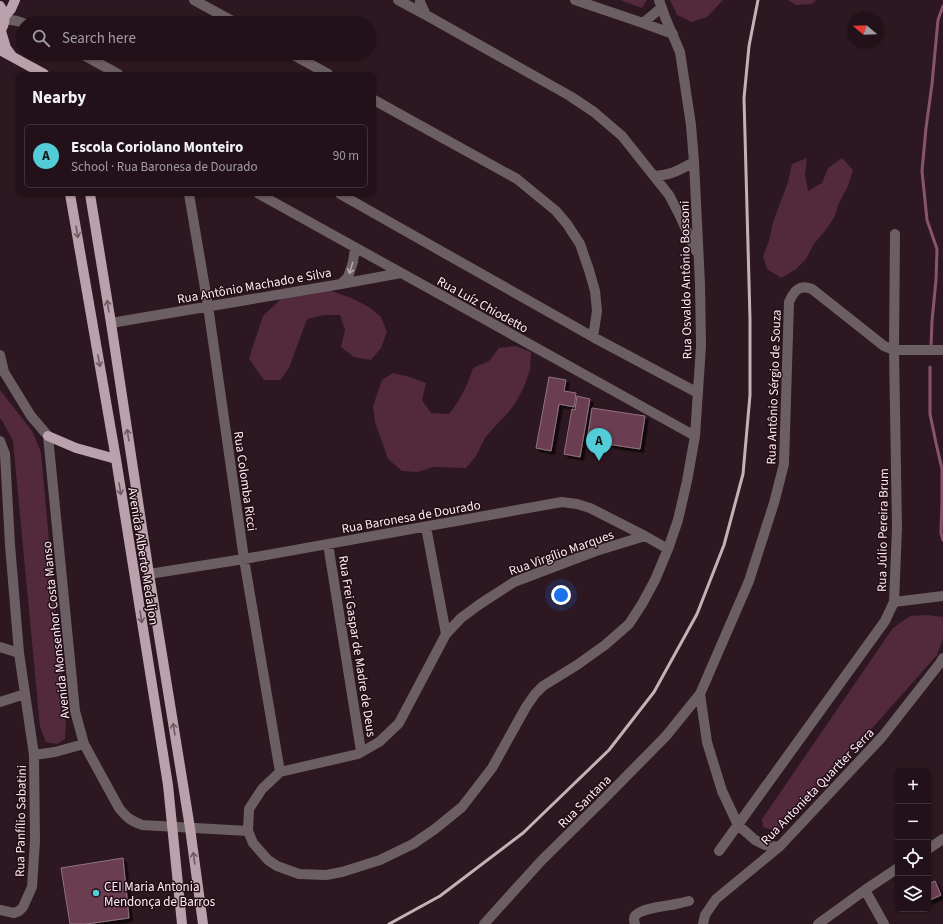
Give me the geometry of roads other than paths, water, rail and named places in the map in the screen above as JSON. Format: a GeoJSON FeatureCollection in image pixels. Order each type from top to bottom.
{"type":"FeatureCollection","features":[{"type":"Feature","properties":{"kind":"main road"},"geometry":{"type":"LineString","coordinates":[[12,56],[6,48],[0,31],[15,0]]}},
{"type":"Feature","properties":{"kind":"main road"},"geometry":{"type":"LineString","coordinates":[[0,6],[5,18]]}},
{"type":"Feature","properties":{"kind":"main road"},"geometry":{"type":"LineString","coordinates":[[0,50],[16,58]]}},
{"type":"Feature","properties":{"kind":"main road"},"geometry":{"type":"LineString","coordinates":[[19,60],[40,72]]}},
{"type":"Feature","properties":{"kind":"main road","name":"Avenida Alberto Medaljon"},"geometry":{"type":"LineString","coordinates":[[70,196],[116,459],[168,785],[182,924]]}},
{"type":"Feature","properties":{"kind":"main road","name":"Avenida Alberto Medaljon"},"geometry":{"type":"LineString","coordinates":[[90,196],[190,828],[203,924]]}},
{"type":"Feature","properties":{"kind":"main road"},"geometry":{"type":"LineString","coordinates":[[48,436],[76,448],[116,459]]}},
{"type":"Feature","properties":{"kind":"street"},"geometry":{"type":"LineString","coordinates":[[194,0],[223,16]]}},
{"type":"Feature","properties":{"kind":"street"},"geometry":{"type":"LineString","coordinates":[[398,0],[570,96],[594,112],[622,136],[669,195],[699,256]]}},
{"type":"Feature","properties":{"kind":"street"},"geometry":{"type":"LineString","coordinates":[[420,0],[426,15]]}},
{"type":"Feature","properties":{"kind":"street"},"geometry":{"type":"LineString","coordinates":[[575,0],[673,34]]}},
{"type":"Feature","properties":{"kind":"street"},"geometry":{"type":"LineString","coordinates":[[643,23],[660,4]]}},
{"type":"Feature","properties":{"kind":"street","name":"Rua Osvaldo Antônio Bossoni"},"geometry":{"type":"LineString","coordinates":[[248,831],[253,843],[268,860],[277,866],[299,874],[326,875],[342,872],[380,860],[413,844],[430,833],[462,807],[492,768],[535,694],[543,686],[577,665],[605,645],[629,624],[655,580],[678,520],[687,481],[695,436],[701,346],[699,256],[691,125],[680,52],[660,4]]}},
{"type":"Feature","properties":{"kind":"street"},"geometry":{"type":"LineString","coordinates":[[5,18],[16,21]]}},
{"type":"Feature","properties":{"kind":"street"},"geometry":{"type":"LineString","coordinates":[[93,60],[114,72]]}},
{"type":"Feature","properties":{"kind":"street"},"geometry":{"type":"LineString","coordinates":[[303,60],[324,72]]}},
{"type":"Feature","properties":{"kind":"street"},"geometry":{"type":"LineString","coordinates":[[376,101],[517,179],[556,211],[567,224],[580,244],[590,270],[595,290],[597,311],[593,337]]}},
{"type":"Feature","properties":{"kind":"street"},"geometry":{"type":"LineString","coordinates":[[654,176],[666,175],[680,170],[694,162]]}},
{"type":"Feature","properties":{"kind":"street","name":"Rua Colomba Ricci"},"geometry":{"type":"LineString","coordinates":[[189,196],[208,306],[244,559],[280,772]]}},
{"type":"Feature","properties":{"kind":"street","name":"Rua Luíz Chiodetto"},"geometry":{"type":"LineString","coordinates":[[263,196],[695,436]]}},
{"type":"Feature","properties":{"kind":"street","name":"Rua Luíz Chiodetto"},"geometry":{"type":"LineString","coordinates":[[344,196],[593,337],[698,393]]}},
{"type":"Feature","properties":{"kind":"street","name":"Rua Júlio Pereira Brum"},"geometry":{"type":"LineString","coordinates":[[719,851],[885,621],[894,602],[897,528],[894,350],[895,234]]}},
{"type":"Feature","properties":{"kind":"street"},"geometry":{"type":"LineString","coordinates":[[341,284],[348,277],[353,262],[355,248]]}},
{"type":"Feature","properties":{"kind":"street","name":"Rua Antônio Machado e Silva"},"geometry":{"type":"LineString","coordinates":[[111,323],[401,273]]}},
{"type":"Feature","properties":{"kind":"street","name":"Rua Antônio Sérgio de Souza"},"geometry":{"type":"LineString","coordinates":[[700,694],[749,581],[774,503],[784,464],[789,302],[793,294],[796,290],[802,288],[807,287],[812,289],[884,346],[894,350],[943,350]]}},
{"type":"Feature","properties":{"kind":"street"},"geometry":{"type":"LineString","coordinates":[[0,355],[2,370],[32,416],[48,436]]}},
{"type":"Feature","properties":{"kind":"street","name":"Avenida Monsenhor Costa Manso"},"geometry":{"type":"LineString","coordinates":[[48,436],[75,711],[84,744],[119,808],[133,821],[142,825],[248,831]]}},
{"type":"Feature","properties":{"kind":"street"},"geometry":{"type":"LineString","coordinates":[[0,441],[5,454],[5,544],[34,755],[55,752],[84,744]]}},
{"type":"Feature","properties":{"kind":"street","name":"Rua Baronesa de Dourado"},"geometry":{"type":"LineString","coordinates":[[149,574],[244,559],[562,502],[590,508],[668,549]]}},
{"type":"Feature","properties":{"kind":"street"},"geometry":{"type":"LineString","coordinates":[[426,527],[446,634]]}},
{"type":"Feature","properties":{"kind":"street","name":"Rua Virgílio Marques"},"geometry":{"type":"LineString","coordinates":[[280,772],[358,754],[378,742],[398,723],[446,634],[461,618],[514,582],[596,551],[645,536]]}},
{"type":"Feature","properties":{"kind":"street","name":"Rua Frei Gaspar de Madre de Deus"},"geometry":{"type":"LineString","coordinates":[[328,544],[361,751]]}},
{"type":"Feature","properties":{"kind":"street"},"geometry":{"type":"LineString","coordinates":[[894,602],[943,596]]}},
{"type":"Feature","properties":{"kind":"street"},"geometry":{"type":"LineString","coordinates":[[0,647],[19,653]]}},
{"type":"Feature","properties":{"kind":"street","name":"Rua Antonieta Quartter Serra"},"geometry":{"type":"LineString","coordinates":[[702,924],[705,915],[716,899],[779,847],[882,737],[943,658]]}},
{"type":"Feature","properties":{"kind":"street"},"geometry":{"type":"LineString","coordinates":[[0,702],[25,694]]}},
{"type":"Feature","properties":{"kind":"street"},"geometry":{"type":"LineString","coordinates":[[700,694],[709,749],[722,791],[738,825],[755,840],[765,845],[779,847]]}},
{"type":"Feature","properties":{"kind":"street","name":"Rua Santana"},"geometry":{"type":"LineString","coordinates":[[484,924],[542,860],[666,736],[700,694]]}},
{"type":"Feature","properties":{"kind":"street","name":"Rua Panfílio Sabatini"},"geometry":{"type":"LineString","coordinates":[[0,910],[14,913],[19,911],[23,907],[32,887],[35,841],[34,755]]}},
{"type":"Feature","properties":{"kind":"street"},"geometry":{"type":"LineString","coordinates":[[248,831],[249,810],[262,789],[280,772]]}},
{"type":"Feature","properties":{"kind":"street"},"geometry":{"type":"LineString","coordinates":[[931,847],[943,839]]}},
{"type":"Feature","properties":{"kind":"street"},"geometry":{"type":"LineString","coordinates":[[818,924],[895,870]]}},
{"type":"Feature","properties":{"kind":"street"},"geometry":{"type":"LineString","coordinates":[[865,890],[884,924]]}},
{"type":"Feature","properties":{"kind":"street"},"geometry":{"type":"LineString","coordinates":[[635,924],[635,915],[643,911],[689,901]]}},
{"type":"Feature","properties":{"kind":"waterway"},"geometry":{"type":"LineString","coordinates":[[931,346],[937,249],[927,220],[922,171],[938,20],[943,6]]}},
{"type":"Feature","properties":{"kind":"waterway"},"geometry":{"type":"LineString","coordinates":[[930,367],[930,414],[942,469],[941,533],[943,540]]}},
{"type":"Feature","properties":{"kind":"railway"},"geometry":{"type":"LineString","coordinates":[[389,924],[440,896],[523,833],[609,750],[654,692],[697,614],[724,545],[743,474],[750,395],[750,319],[744,98],[749,46],[758,0]]}},
{"type":"Feature","properties":{"kind":"place","name":"Escola Coriolano Monteiro"},"geometry":{"type":"Point","coordinates":[599,461]}},
{"type":"Feature","properties":{"kind":"place","name":"CEI Maria Antonia Mendonça de Barros"},"geometry":{"type":"Point","coordinates":[96,893]}}]}
